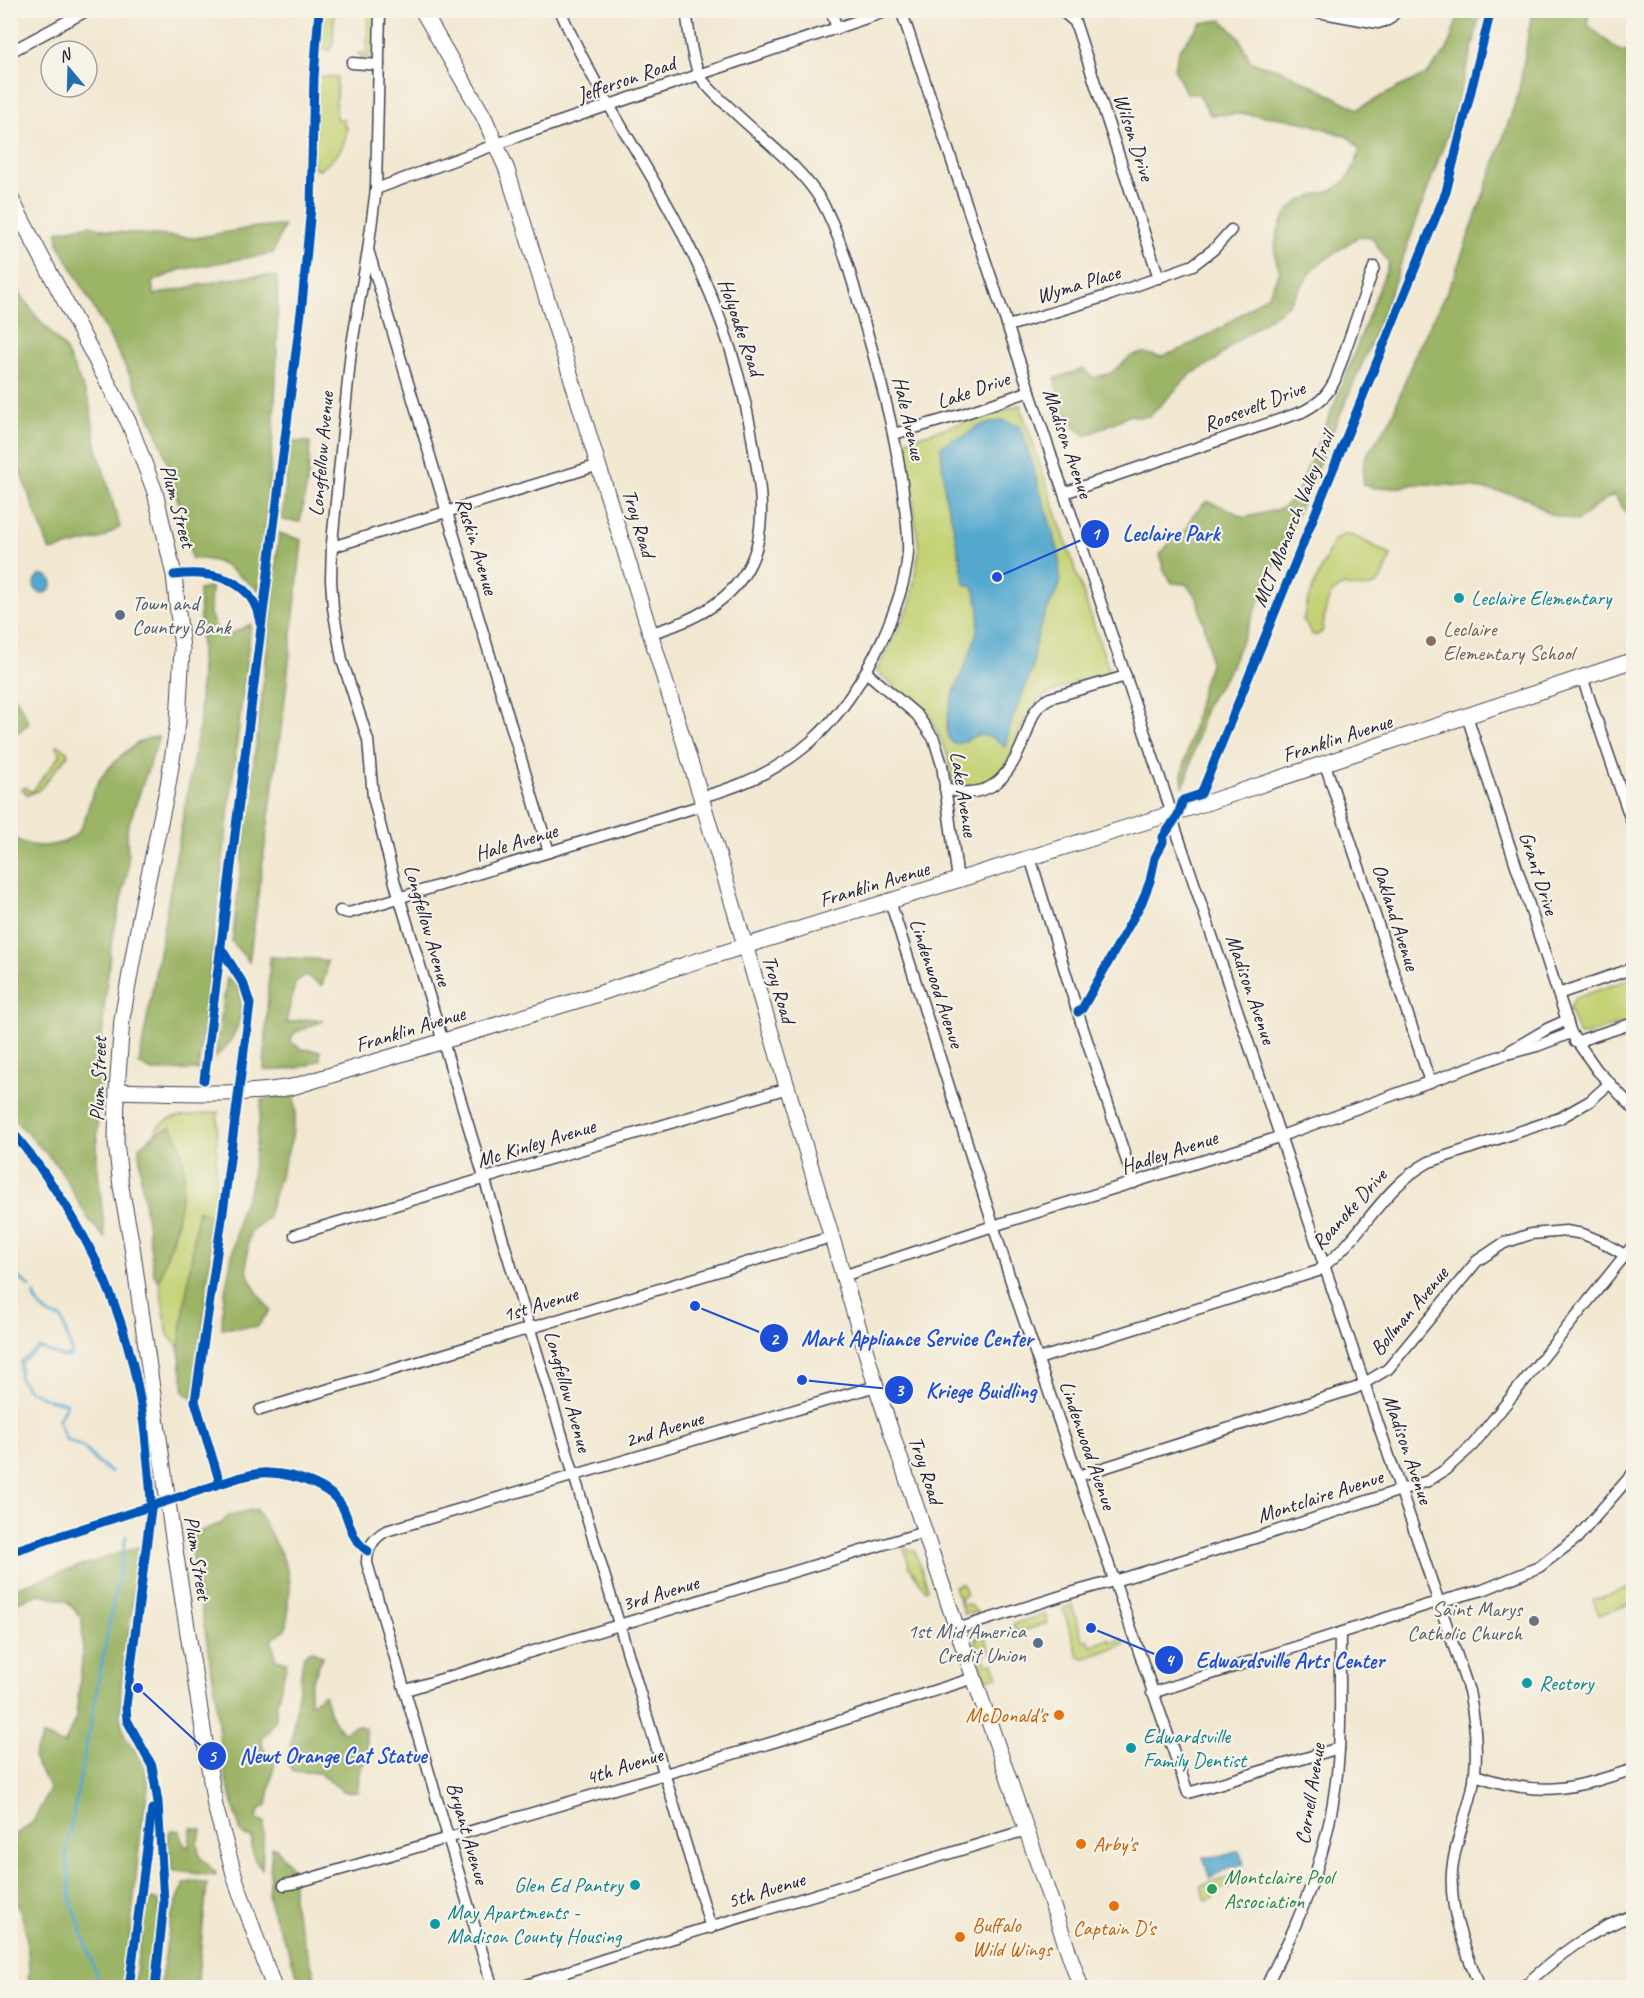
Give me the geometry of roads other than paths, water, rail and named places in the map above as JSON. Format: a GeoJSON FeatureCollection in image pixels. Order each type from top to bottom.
{"type":"FeatureCollection","features":[{"type":"Feature","properties":{"kind":"main road","name":"Troy Road"},"geometry":{"type":"LineString","coordinates":[[428,12],[496,144],[510,181],[651,633],[876,1386],[1081,1988]]}},
{"type":"Feature","properties":{"kind":"main road","name":"Plum Street"},"geometry":{"type":"LineString","coordinates":[[10,197],[107,380],[142,455],[162,518],[174,575],[182,649],[181,690],[175,751],[128,978],[122,1019],[116,1142],[197,1698],[215,1806],[236,1881],[274,1988]]}},
{"type":"Feature","properties":{"kind":"main road","name":"Franklin Avenue"},"geometry":{"type":"LineString","coordinates":[[117,1091],[231,1094],[270,1091],[310,1082],[1172,813],[1634,660]]}},
{"type":"Feature","properties":{"kind":"street"},"geometry":{"type":"LineString","coordinates":[[10,52],[88,10]]}},
{"type":"Feature","properties":{"kind":"street","name":"Longfellow Avenue"},"geometry":{"type":"LineString","coordinates":[[380,10],[376,189],[351,350],[332,547],[331,580],[337,636],[349,684],[365,730],[373,796],[399,898],[711,1928]]}},
{"type":"Feature","properties":{"kind":"street","name":"Holyoake Road"},"geometry":{"type":"LineString","coordinates":[[560,10],[586,65],[678,225],[724,326],[738,369],[753,438],[761,510],[757,546],[744,574],[733,589],[711,609],[680,625],[651,633]]}},
{"type":"Feature","properties":{"kind":"street","name":"Hale Avenue"},"geometry":{"type":"LineString","coordinates":[[340,911],[350,913],[549,852],[702,801],[741,786],[782,765],[804,749],[833,720],[866,672],[902,590],[906,570],[908,530],[894,434],[845,260],[831,221],[822,202],[796,169],[711,91],[700,75],[686,10]]}},
{"type":"Feature","properties":{"kind":"street"},"geometry":{"type":"LineString","coordinates":[[831,10],[837,28]]}},
{"type":"Feature","properties":{"kind":"street","name":"Jefferson Road"},"geometry":{"type":"LineString","coordinates":[[376,189],[496,144],[890,10]]}},
{"type":"Feature","properties":{"kind":"street","name":"Madison Avenue"},"geometry":{"type":"LineString","coordinates":[[901,10],[1176,830],[1469,1691],[1474,1712],[1475,1775],[1455,1851],[1452,1893],[1459,1931],[1479,1988]]}},
{"type":"Feature","properties":{"kind":"street"},"geometry":{"type":"LineString","coordinates":[[1050,10],[1066,11]]}},
{"type":"Feature","properties":{"kind":"street"},"geometry":{"type":"LineString","coordinates":[[1307,10],[1378,23],[1388,20],[1398,10]]}},
{"type":"Feature","properties":{"kind":"street","name":"Wilson Drive"},"geometry":{"type":"LineString","coordinates":[[1066,11],[1075,22],[1159,278]]}},
{"type":"Feature","properties":{"kind":"street"},"geometry":{"type":"LineString","coordinates":[[352,63],[379,65]]}},
{"type":"Feature","properties":{"kind":"street","name":"Wyma Place"},"geometry":{"type":"LineString","coordinates":[[1008,326],[1193,265],[1214,249],[1231,230]]}},
{"type":"Feature","properties":{"kind":"street","name":"Ruskin Avenue"},"geometry":{"type":"LineString","coordinates":[[368,250],[549,852]]}},
{"type":"Feature","properties":{"kind":"street","name":"Roosevelt Drive"},"geometry":{"type":"LineString","coordinates":[[1064,493],[1313,407],[1327,395],[1335,380],[1374,267]]}},
{"type":"Feature","properties":{"kind":"street","name":"Lake Drive"},"geometry":{"type":"LineString","coordinates":[[894,434],[1030,391]]}},
{"type":"Feature","properties":{"kind":"street"},"geometry":{"type":"LineString","coordinates":[[332,547],[599,465]]}},
{"type":"Feature","properties":{"kind":"street","name":"Lake Avenue"},"geometry":{"type":"LineString","coordinates":[[866,672],[917,715],[926,726],[939,751],[958,880]]}},
{"type":"Feature","properties":{"kind":"street"},"geometry":{"type":"LineString","coordinates":[[945,789],[971,794],[992,787],[1010,767],[1020,749],[1031,716],[1041,703],[1050,698],[1126,676]]}},
{"type":"Feature","properties":{"kind":"street"},"geometry":{"type":"LineString","coordinates":[[1582,677],[1634,829]]}},
{"type":"Feature","properties":{"kind":"street","name":"Grant Drive"},"geometry":{"type":"LineString","coordinates":[[1467,716],[1573,1038]]}},
{"type":"Feature","properties":{"kind":"street","name":"Oakland Avenue"},"geometry":{"type":"LineString","coordinates":[[1325,764],[1430,1082]]}},
{"type":"Feature","properties":{"kind":"street"},"geometry":{"type":"LineString","coordinates":[[1030,857],[1134,1183]]}},
{"type":"Feature","properties":{"kind":"street","name":"Lindenwood Avenue"},"geometry":{"type":"LineString","coordinates":[[890,901],[993,1226],[1188,1793],[1339,1748]]}},
{"type":"Feature","properties":{"kind":"street"},"geometry":{"type":"LineString","coordinates":[[1558,994],[1634,968]]}},
{"type":"Feature","properties":{"kind":"street","name":"Hadley Avenue"},"geometry":{"type":"LineString","coordinates":[[1503,1055],[1522,1042],[1566,1020]]}},
{"type":"Feature","properties":{"kind":"street","name":"Hadley Avenue"},"geometry":{"type":"LineString","coordinates":[[843,1276],[1281,1135],[1503,1055],[1634,1023]]}},
{"type":"Feature","properties":{"kind":"street"},"geometry":{"type":"LineString","coordinates":[[1573,1038],[1597,1070],[1634,1109]]}},
{"type":"Feature","properties":{"kind":"street","name":"Roanoke Drive"},"geometry":{"type":"LineString","coordinates":[[1038,1359],[1313,1273],[1325,1265],[1351,1240],[1390,1191],[1416,1169],[1429,1162],[1560,1118],[1590,1101],[1610,1083]]}},
{"type":"Feature","properties":{"kind":"street","name":"Mc Kinley Avenue"},"geometry":{"type":"LineString","coordinates":[[295,1235],[788,1088]]}},
{"type":"Feature","properties":{"kind":"street","name":"Bollman Avenue"},"geometry":{"type":"LineString","coordinates":[[1078,1476],[1366,1383],[1383,1373],[1397,1359],[1477,1261],[1504,1243],[1531,1234],[1566,1231],[1600,1240],[1625,1255]]}},
{"type":"Feature","properties":{"kind":"street","name":"1st Avenue"},"geometry":{"type":"LineString","coordinates":[[260,1410],[831,1237]]}},
{"type":"Feature","properties":{"kind":"street","name":"Montclaire Avenue"},"geometry":{"type":"LineString","coordinates":[[957,1629],[1428,1481],[1445,1470],[1472,1446],[1634,1244]]}},
{"type":"Feature","properties":{"kind":"street","name":"2nd Avenue"},"geometry":{"type":"LineString","coordinates":[[368,1551],[374,1541],[386,1531],[876,1386]]}},
{"type":"Feature","properties":{"kind":"street"},"geometry":{"type":"LineString","coordinates":[[1152,1693],[1483,1590],[1539,1567],[1577,1538],[1634,1472]]}},
{"type":"Feature","properties":{"kind":"street","name":"3rd Avenue"},"geometry":{"type":"LineString","coordinates":[[406,1690],[924,1532]]}},
{"type":"Feature","properties":{"kind":"street","name":"Bryant Avenue"},"geometry":{"type":"LineString","coordinates":[[368,1551],[367,1563],[494,1988]]}},
{"type":"Feature","properties":{"kind":"street","name":"Cornell Avenue"},"geometry":{"type":"LineString","coordinates":[[1266,1988],[1297,1923],[1319,1860],[1335,1789],[1339,1748],[1340,1633]]}},
{"type":"Feature","properties":{"kind":"street","name":"4th Avenue"},"geometry":{"type":"LineString","coordinates":[[284,1885],[777,1741],[974,1678]]}},
{"type":"Feature","properties":{"kind":"street"},"geometry":{"type":"LineString","coordinates":[[1475,1775],[1501,1784],[1542,1790],[1585,1785],[1634,1768]]}},
{"type":"Feature","properties":{"kind":"street","name":"5th Avenue"},"geometry":{"type":"LineString","coordinates":[[518,1988],[605,1959],[1026,1830]]}},
{"type":"Feature","properties":{"kind":"street"},"geometry":{"type":"LineString","coordinates":[[1522,1988],[1575,1943],[1598,1930],[1634,1915]]}},
{"type":"Feature","properties":{"kind":"water"},"geometry":{"type":"Polygon","coordinates":[[[1002,420],[1019,426],[1023,434],[1059,553],[1060,585],[1042,621],[1034,649],[1033,667],[1012,720],[1005,747],[994,738],[979,734],[954,744],[948,738],[947,719],[951,700],[973,644],[978,625],[978,606],[973,587],[965,584],[945,496],[941,447],[953,439],[963,437],[978,426],[1002,420]]]}},
{"type":"Feature","properties":{"kind":"water"},"geometry":{"type":"Polygon","coordinates":[[[43,575],[50,577],[52,584],[50,591],[43,593],[36,591],[34,584],[36,577],[43,575]]]}},
{"type":"Feature","properties":{"kind":"water"},"geometry":{"type":"Polygon","coordinates":[[[1239,1851],[1244,1864],[1227,1868],[1210,1879],[1203,1857],[1223,1856],[1239,1851]]]}},
{"type":"Feature","properties":{"kind":"waterway"},"geometry":{"type":"LineString","coordinates":[[10,1270],[30,1287]]}},
{"type":"Feature","properties":{"kind":"waterway"},"geometry":{"type":"LineString","coordinates":[[34,1294],[43,1310],[62,1320],[72,1352],[71,1356],[63,1357],[39,1348],[21,1362],[19,1377],[28,1390],[50,1400],[67,1403],[58,1421],[66,1439],[84,1448],[97,1462],[111,1472]]}},
{"type":"Feature","properties":{"kind":"waterway"},"geometry":{"type":"LineString","coordinates":[[101,1988],[71,1900],[66,1852],[126,1536]]}},
{"type":"Feature","properties":{"kind":"place","name":"Leclaire Park"},"geometry":{"type":"Point","coordinates":[997,577]}},
{"type":"Feature","properties":{"kind":"place","name":"Leclaire Elementary"},"geometry":{"type":"Point","coordinates":[1459,598]}},
{"type":"Feature","properties":{"kind":"place","name":"Town and Country Bank"},"geometry":{"type":"Point","coordinates":[120,615]}},
{"type":"Feature","properties":{"kind":"place","name":"Leclaire Elementary School"},"geometry":{"type":"Point","coordinates":[1431,641]}},
{"type":"Feature","properties":{"kind":"place","name":"Mark Appliance Service Center"},"geometry":{"type":"Point","coordinates":[695,1306]}},
{"type":"Feature","properties":{"kind":"place","name":"Kriege Buidling"},"geometry":{"type":"Point","coordinates":[802,1380]}},
{"type":"Feature","properties":{"kind":"place","name":"Saint Marys Catholic Church"},"geometry":{"type":"Point","coordinates":[1534,1621]}},
{"type":"Feature","properties":{"kind":"place","name":"Edwardsville Arts Center"},"geometry":{"type":"Point","coordinates":[1091,1628]}},
{"type":"Feature","properties":{"kind":"place","name":"1st Mid America Credit Union"},"geometry":{"type":"Point","coordinates":[1038,1643]}},
{"type":"Feature","properties":{"kind":"place","name":"Rectory"},"geometry":{"type":"Point","coordinates":[1527,1683]}},
{"type":"Feature","properties":{"kind":"place","name":"Newt Orange Cat Statue"},"geometry":{"type":"Point","coordinates":[138,1688]}},
{"type":"Feature","properties":{"kind":"place","name":"McDonald's"},"geometry":{"type":"Point","coordinates":[1059,1715]}},
{"type":"Feature","properties":{"kind":"place","name":"Edwardsville Family Dentist"},"geometry":{"type":"Point","coordinates":[1131,1748]}},
{"type":"Feature","properties":{"kind":"place","name":"Arby's"},"geometry":{"type":"Point","coordinates":[1081,1844]}},
{"type":"Feature","properties":{"kind":"place","name":"Glen Ed Pantry"},"geometry":{"type":"Point","coordinates":[635,1885]}},
{"type":"Feature","properties":{"kind":"place","name":"Montclaire Pool Association"},"geometry":{"type":"Point","coordinates":[1212,1889]}},
{"type":"Feature","properties":{"kind":"place","name":"Captain D's"},"geometry":{"type":"Point","coordinates":[1114,1906]}},
{"type":"Feature","properties":{"kind":"place","name":"May Apartments - Madison County Housing"},"geometry":{"type":"Point","coordinates":[435,1924]}},
{"type":"Feature","properties":{"kind":"place","name":"Buffalo Wild Wings"},"geometry":{"type":"Point","coordinates":[960,1937]}}]}
